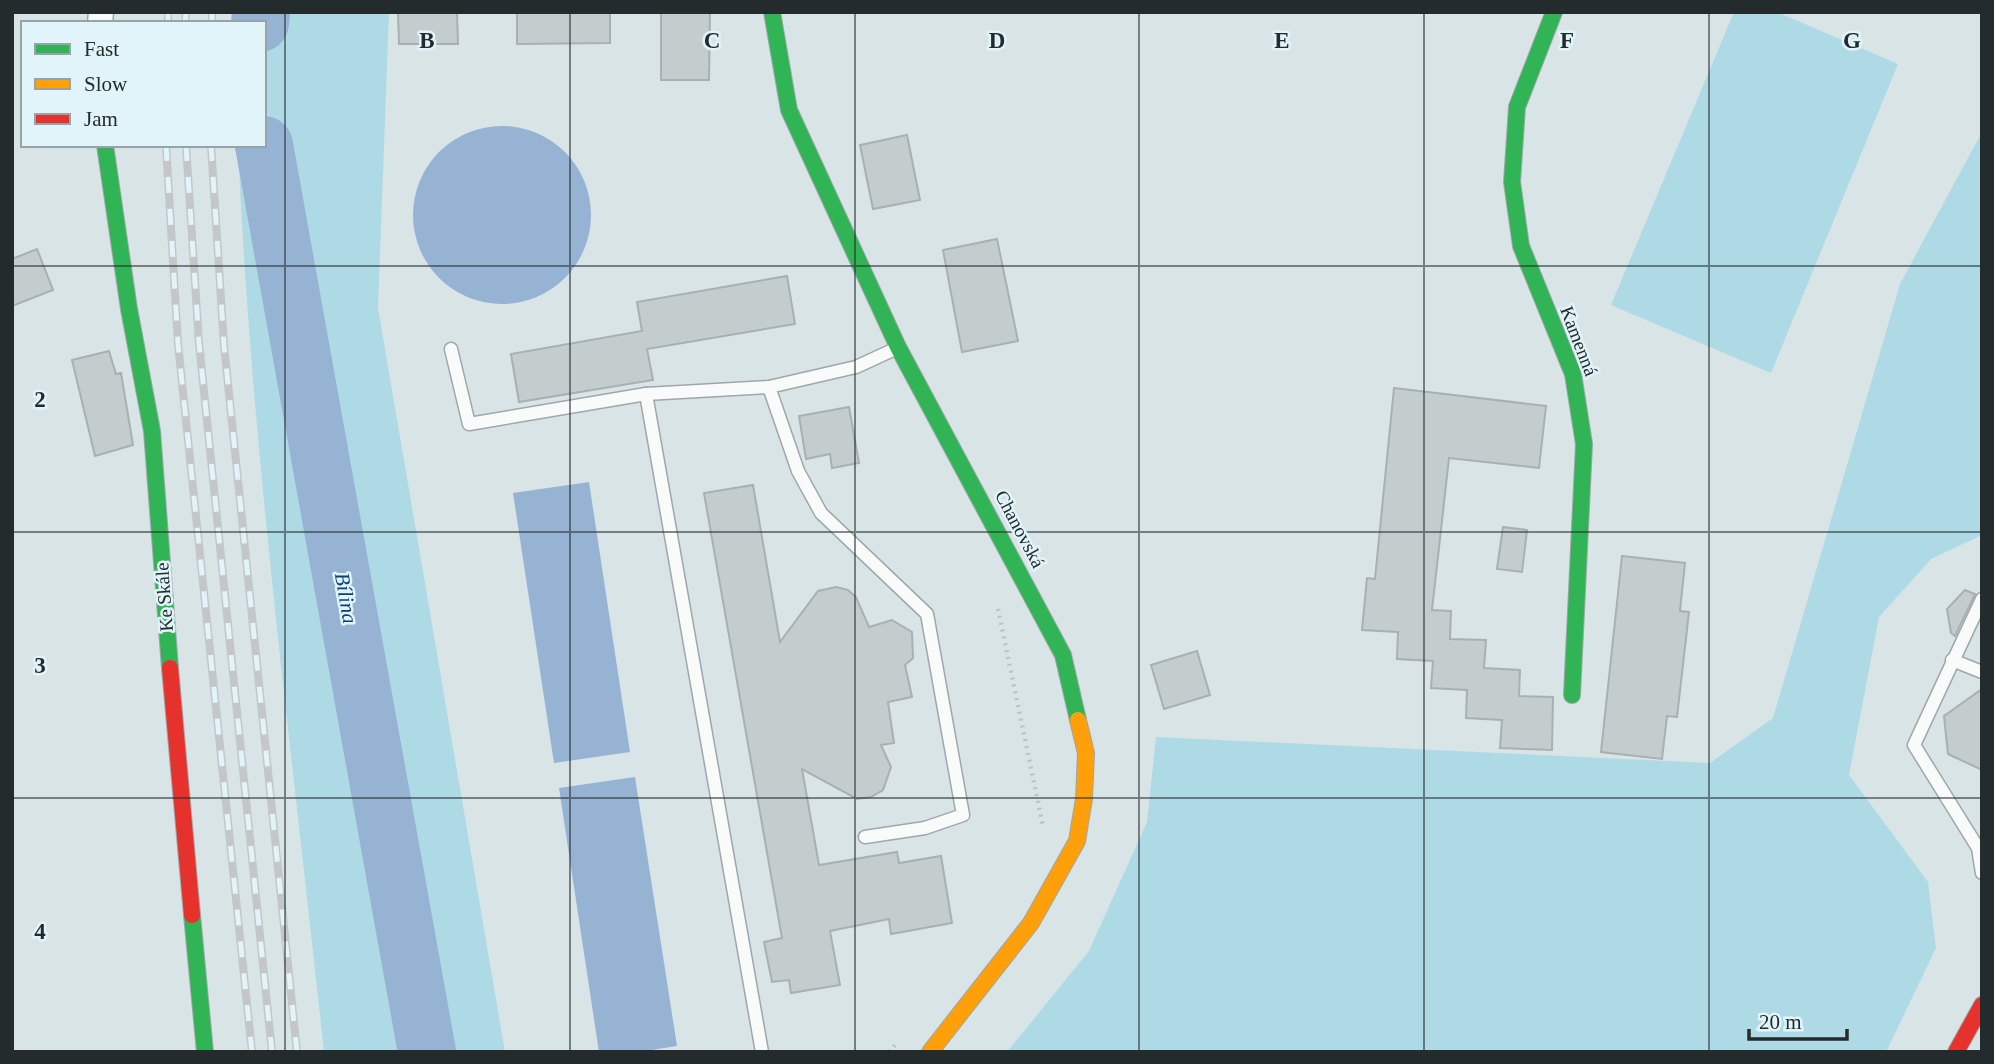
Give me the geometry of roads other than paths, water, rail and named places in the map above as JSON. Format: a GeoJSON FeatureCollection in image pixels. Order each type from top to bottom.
{"type":"FeatureCollection","features":[{"type":"Feature","properties":{"kind":"main road","name":"Chanovská"},"geometry":{"type":"LineString","coordinates":[[772,12],[789,110],[898,347],[1063,655],[1086,753],[1084,799],[1077,841],[1031,923],[930,1052]]}},
{"type":"Feature","properties":{"kind":"main road","name":"Kamenná"},"geometry":{"type":"LineString","coordinates":[[1554,12],[1517,107],[1512,182],[1521,246],[1573,374],[1584,444],[1572,695]]}},
{"type":"Feature","properties":{"kind":"main road","name":"Ke Skále"},"geometry":{"type":"LineString","coordinates":[[105,147],[129,309],[152,431],[166,629],[205,1052]]}},
{"type":"Feature","properties":{"kind":"main road"},"geometry":{"type":"LineString","coordinates":[[1956,1052],[1982,1005]]}},
{"type":"Feature","properties":{"kind":"lane"},"geometry":{"type":"LineString","coordinates":[[451,349],[469,424],[646,394],[769,387],[856,367],[898,347]]}},
{"type":"Feature","properties":{"kind":"lane"},"geometry":{"type":"LineString","coordinates":[[769,387],[798,471],[821,513],[928,614],[962,815],[925,828],[865,837]]}},
{"type":"Feature","properties":{"kind":"lane"},"geometry":{"type":"LineString","coordinates":[[646,394],[762,1052]]}},
{"type":"Feature","properties":{"kind":"lane"},"geometry":{"type":"LineString","coordinates":[[1982,599],[1914,745],[1980,845],[1982,873]]}},
{"type":"Feature","properties":{"kind":"lane"},"geometry":{"type":"LineString","coordinates":[[1952,660],[1982,672]]}},
{"type":"Feature","properties":{"kind":"waterway","name":"Bílina"},"geometry":{"type":"LineString","coordinates":[[260,21],[261,12]]}},
{"type":"Feature","properties":{"kind":"waterway","name":"Bílina"},"geometry":{"type":"LineString","coordinates":[[264,147],[427,1052]]}},
{"type":"Feature","properties":{"kind":"railway"},"geometry":{"type":"LineString","coordinates":[[168,12],[168,21]]}},
{"type":"Feature","properties":{"kind":"railway"},"geometry":{"type":"LineString","coordinates":[[185,21],[186,12]]}},
{"type":"Feature","properties":{"kind":"railway"},"geometry":{"type":"LineString","coordinates":[[212,12],[212,21]]}},
{"type":"Feature","properties":{"kind":"railway"},"geometry":{"type":"LineString","coordinates":[[166,147],[178,344],[252,1052]]}},
{"type":"Feature","properties":{"kind":"railway"},"geometry":{"type":"LineString","coordinates":[[186,147],[199,343],[272,1052]]}},
{"type":"Feature","properties":{"kind":"railway"},"geometry":{"type":"LineString","coordinates":[[211,147],[224,345],[297,1052]]}}]}
